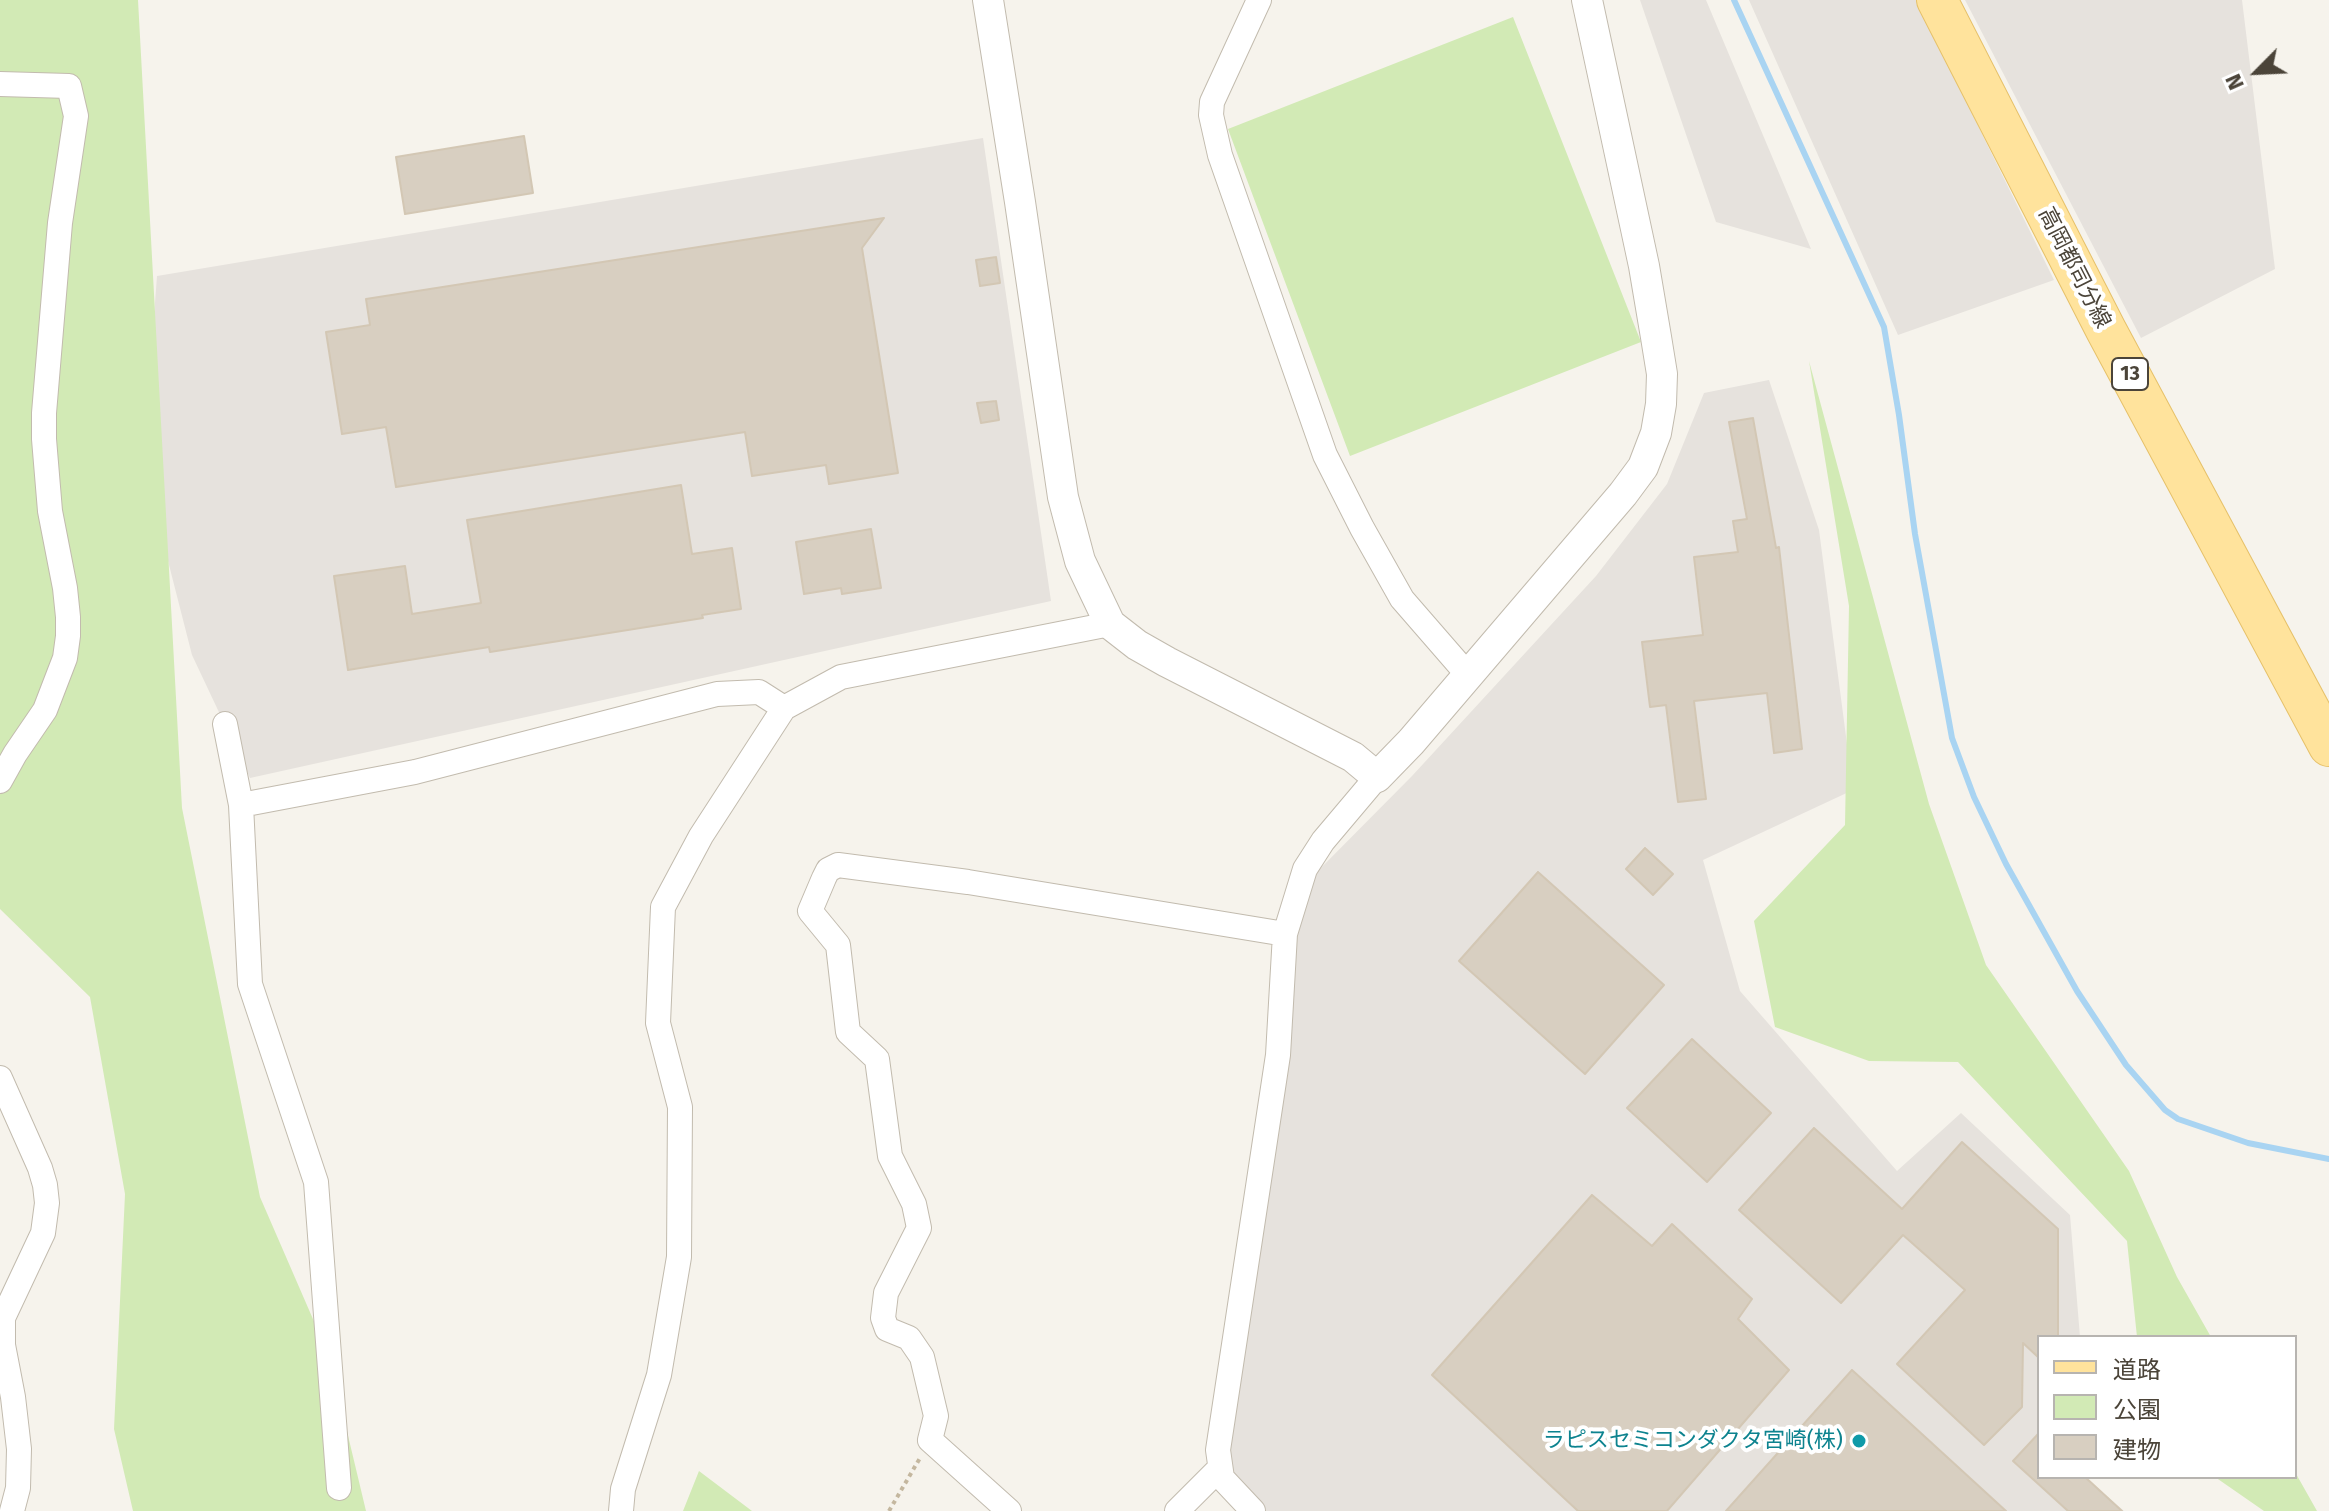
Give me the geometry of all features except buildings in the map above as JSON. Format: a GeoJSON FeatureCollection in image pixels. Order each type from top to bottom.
{"type":"FeatureCollection","features":[{"type":"Feature","properties":{"kind":"main road","name":"高岡都司分線"},"geometry":{"type":"LineString","coordinates":[[1937,0],[2106,330],[2329,746]]}},
{"type":"Feature","properties":{"kind":"street"},"geometry":{"type":"LineString","coordinates":[[988,0],[1063,497],[1080,561],[1110,624],[1137,645],[1167,662],[1353,757],[1377,777]]}},
{"type":"Feature","properties":{"kind":"street"},"geometry":{"type":"LineString","coordinates":[[1259,0],[1212,102],[1211,115],[1220,155],[1325,455],[1402,599],[1468,675]]}},
{"type":"Feature","properties":{"kind":"street"},"geometry":{"type":"LineString","coordinates":[[1253,1511],[1222,1478],[1218,1450],[1278,1055],[1285,934],[1305,869],[1323,841],[1377,777],[1411,742],[1588,536],[1643,467],[1656,433],[1662,374],[1646,280],[1587,0]]}},
{"type":"Feature","properties":{"kind":"street"},"geometry":{"type":"LineString","coordinates":[[0,84],[69,86],[76,116],[60,223],[44,439],[50,511],[65,588],[68,636],[65,658],[45,710],[0,781]]}},
{"type":"Feature","properties":{"kind":"street"},"geometry":{"type":"LineString","coordinates":[[621,1511],[623,1489],[659,1375],[679,1257],[680,1107],[658,1023],[663,907],[701,836],[784,708],[841,677],[1110,624]]}},
{"type":"Feature","properties":{"kind":"street"},"geometry":{"type":"LineString","coordinates":[[241,805],[415,772],[717,694],[759,692],[784,708]]}},
{"type":"Feature","properties":{"kind":"street"},"geometry":{"type":"LineString","coordinates":[[225,724],[241,805],[250,984],[316,1182],[339,1488]]}},
{"type":"Feature","properties":{"kind":"street"},"geometry":{"type":"LineString","coordinates":[[1009,1511],[930,1440],[936,1416],[922,1357],[909,1338],[887,1329],[883,1318],[886,1293],[919,1228],[914,1204],[890,1156],[877,1059],[848,1032],[838,945],[810,911],[828,870],[838,865],[968,882],[1285,934]]}},
{"type":"Feature","properties":{"kind":"street"},"geometry":{"type":"LineString","coordinates":[[0,1078],[40,1168],[47,1203],[43,1233],[3,1318],[3,1345],[19,1449],[18,1488],[12,1511]]}},
{"type":"Feature","properties":{"kind":"street"},"geometry":{"type":"LineString","coordinates":[[1177,1511],[1220,1468]]}},
{"type":"Feature","properties":{"kind":"path"},"geometry":{"type":"LineString","coordinates":[[889,1511],[930,1440]]}},
{"type":"Feature","properties":{"kind":"shaded area"},"geometry":{"type":"Polygon","coordinates":[[[1640,0],[1706,0],[1811,249],[1716,222],[1640,0]]]}},
{"type":"Feature","properties":{"kind":"shaded area"},"geometry":{"type":"Polygon","coordinates":[[[1749,0],[1916,0],[2054,280],[1898,335],[1749,0]]]}},
{"type":"Feature","properties":{"kind":"shaded area"},"geometry":{"type":"Polygon","coordinates":[[[1965,0],[2242,0],[2275,269],[2141,338],[1965,0]]]}},
{"type":"Feature","properties":{"kind":"shaded area"},"geometry":{"type":"Polygon","coordinates":[[[983,138],[1051,601],[250,778],[192,655],[143,463],[157,276],[983,138]]]}},
{"type":"Feature","properties":{"kind":"shaded area"},"geometry":{"type":"Polygon","coordinates":[[[1769,380],[1819,530],[1853,790],[1703,860],[1740,991],[1897,1171],[1961,1113],[2070,1215],[2080,1335],[2037,1335],[2037,1479],[2087,1479],[2124,1511],[1261,1511],[1216,1465],[1300,889],[1412,776],[1596,576],[1667,484],[1704,393],[1769,380]]]}},
{"type":"Feature","properties":{"kind":"green space"},"geometry":{"type":"Polygon","coordinates":[[[0,0],[138,0],[182,808],[260,1197],[329,1356],[366,1511],[133,1511],[114,1429],[125,1194],[90,997],[0,909],[0,0]]]}},
{"type":"Feature","properties":{"kind":"green space"},"geometry":{"type":"Polygon","coordinates":[[[1513,17],[1641,342],[1350,456],[1228,129],[1513,17]]]}},
{"type":"Feature","properties":{"kind":"green space"},"geometry":{"type":"Polygon","coordinates":[[[1809,361],[1929,804],[1986,965],[2129,1171],[2177,1277],[2210,1335],[2137,1335],[2127,1241],[1958,1062],[1869,1061],[1775,1027],[1754,921],[1845,825],[1849,606],[1809,361]]]}},
{"type":"Feature","properties":{"kind":"green space"},"geometry":{"type":"Polygon","coordinates":[[[699,1471],[752,1511],[683,1511],[699,1471]]]}},
{"type":"Feature","properties":{"kind":"green space"},"geometry":{"type":"Polygon","coordinates":[[[2297,1476],[2317,1511],[2264,1511],[2218,1479],[2297,1479],[2297,1476]]]}},
{"type":"Feature","properties":{"kind":"waterway"},"geometry":{"type":"LineString","coordinates":[[1734,0],[1884,327],[1915,534],[1952,738],[1974,797],[2006,864],[2077,991],[2126,1065],[2165,1110],[2178,1119],[2248,1143],[2329,1159]]}},
{"type":"Feature","properties":{"kind":"place","name":"ラピスセミコンダクタ宮崎(株)"},"geometry":{"type":"Point","coordinates":[1859,1441]}}]}
